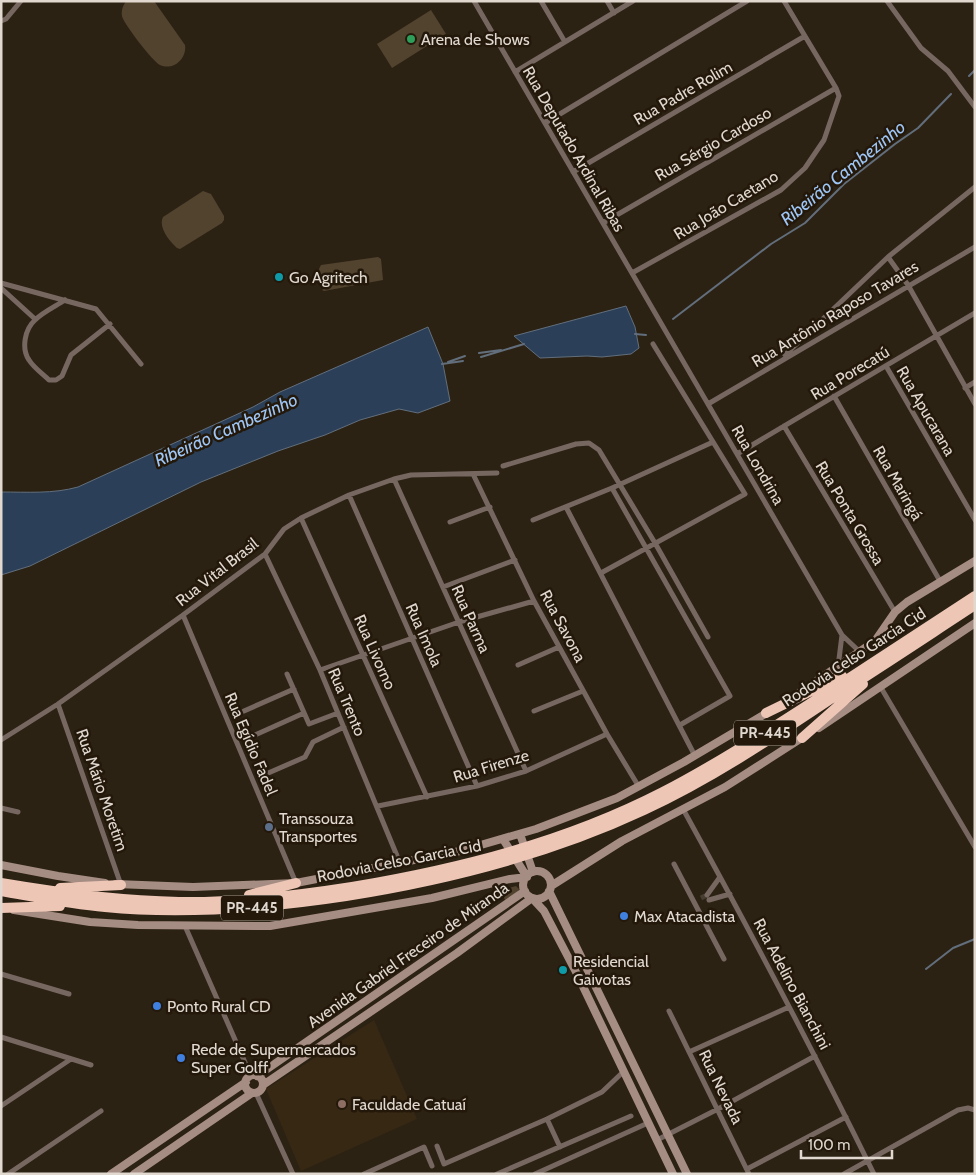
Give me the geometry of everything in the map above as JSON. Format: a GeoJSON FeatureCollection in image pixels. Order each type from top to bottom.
{"type":"FeatureCollection","features":[{"type":"Feature","properties":{"kind":"highway","name":"Rodovia Celso Garcia Cid"},"geometry":{"type":"LineString","coordinates":[[1,891],[107,908],[221,910],[273,906],[388,889],[463,874],[498,860],[617,822],[695,784],[769,740],[975,596]]}},
{"type":"Feature","properties":{"kind":"highway","name":"Rodovia Celso Garcia Cid"},"geometry":{"type":"LineString","coordinates":[[885,659],[975,606]]}},
{"type":"Feature","properties":{"kind":"highway"},"geometry":{"type":"LineString","coordinates":[[766,713],[885,659]]}},
{"type":"Feature","properties":{"kind":"highway"},"geometry":{"type":"LineString","coordinates":[[802,738],[885,659]]}},
{"type":"Feature","properties":{"kind":"highway","name":"Rodovia Celso Garcia Cid"},"geometry":{"type":"LineString","coordinates":[[1,883],[93,897],[181,902],[220,901],[307,894],[401,879],[462,865],[498,860]]}},
{"type":"Feature","properties":{"kind":"highway"},"geometry":{"type":"LineString","coordinates":[[220,901],[296,883]]}},
{"type":"Feature","properties":{"kind":"highway"},"geometry":{"type":"LineString","coordinates":[[37,889],[121,885]]}},
{"type":"Feature","properties":{"kind":"highway"},"geometry":{"type":"LineString","coordinates":[[1,908],[84,905]]}},
{"type":"Feature","properties":{"kind":"street"},"geometry":{"type":"LineString","coordinates":[[4,20],[21,1]]}},
{"type":"Feature","properties":{"kind":"street","name":"Rua Deputado Ardinal Ribas"},"geometry":{"type":"LineString","coordinates":[[474,1],[653,308]]}},
{"type":"Feature","properties":{"kind":"street"},"geometry":{"type":"LineString","coordinates":[[541,1],[565,42]]}},
{"type":"Feature","properties":{"kind":"street"},"geometry":{"type":"LineString","coordinates":[[608,1],[614,13]]}},
{"type":"Feature","properties":{"kind":"street"},"geometry":{"type":"LineString","coordinates":[[515,72],[633,1]]}},
{"type":"Feature","properties":{"kind":"street"},"geometry":{"type":"LineString","coordinates":[[545,122],[747,1]]}},
{"type":"Feature","properties":{"kind":"street"},"geometry":{"type":"LineString","coordinates":[[784,1],[836,88]]}},
{"type":"Feature","properties":{"kind":"street"},"geometry":{"type":"LineString","coordinates":[[887,1],[921,48],[948,72],[975,107]]}},
{"type":"Feature","properties":{"kind":"street","name":"Rua Padre Rolim"},"geometry":{"type":"LineString","coordinates":[[573,172],[805,36]]}},
{"type":"Feature","properties":{"kind":"street","name":"Rua Sérgio Cardoso"},"geometry":{"type":"LineString","coordinates":[[603,222],[836,88]]}},
{"type":"Feature","properties":{"kind":"street","name":"Rua João Caetano"},"geometry":{"type":"LineString","coordinates":[[632,274],[781,190],[805,168],[824,140],[839,96],[836,88]]}},
{"type":"Feature","properties":{"kind":"street"},"geometry":{"type":"LineString","coordinates":[[777,363],[888,257],[975,187]]}},
{"type":"Feature","properties":{"kind":"street","name":"Rua Antônio Raposo Tavares"},"geometry":{"type":"LineString","coordinates":[[708,404],[975,247]]}},
{"type":"Feature","properties":{"kind":"street"},"geometry":{"type":"LineString","coordinates":[[888,257],[908,285],[975,404]]}},
{"type":"Feature","properties":{"kind":"street"},"geometry":{"type":"LineString","coordinates":[[1,283],[96,309],[141,364]]}},
{"type":"Feature","properties":{"kind":"street"},"geometry":{"type":"LineString","coordinates":[[1,288],[35,319]]}},
{"type":"Feature","properties":{"kind":"street"},"geometry":{"type":"LineString","coordinates":[[65,300],[35,319],[28,329],[25,348],[28,360],[50,380],[56,380],[62,376],[71,355],[110,324]]}},
{"type":"Feature","properties":{"kind":"street","name":"Rua Londrina"},"geometry":{"type":"LineString","coordinates":[[653,308],[842,635],[860,652]]}},
{"type":"Feature","properties":{"kind":"street","name":"Rua Porecatú"},"geometry":{"type":"LineString","coordinates":[[737,454],[975,313]]}},
{"type":"Feature","properties":{"kind":"street"},"geometry":{"type":"LineString","coordinates":[[601,573],[745,494],[653,344]]}},
{"type":"Feature","properties":{"kind":"street","name":"Rua Apucarana"},"geometry":{"type":"LineString","coordinates":[[886,366],[975,520]]}},
{"type":"Feature","properties":{"kind":"street"},"geometry":{"type":"LineString","coordinates":[[965,388],[975,382]]}},
{"type":"Feature","properties":{"kind":"street","name":"Rua Maringá"},"geometry":{"type":"LineString","coordinates":[[834,396],[940,581]]}},
{"type":"Feature","properties":{"kind":"street","name":"Rua Ponta Grossa"},"geometry":{"type":"LineString","coordinates":[[784,426],[895,612]]}},
{"type":"Feature","properties":{"kind":"street"},"geometry":{"type":"LineString","coordinates":[[533,520],[612,488],[713,442]]}},
{"type":"Feature","properties":{"kind":"street"},"geometry":{"type":"LineString","coordinates":[[503,466],[576,444],[589,444],[599,450],[655,543],[708,637]]}},
{"type":"Feature","properties":{"kind":"street","name":"Rua Vital Brasil"},"geometry":{"type":"LineString","coordinates":[[1,740],[58,704],[183,615],[265,554],[284,529],[301,518],[349,495],[411,475],[497,472]]}},
{"type":"Feature","properties":{"kind":"street","name":"Rua Savona"},"geometry":{"type":"LineString","coordinates":[[473,474],[534,601],[638,787]]}},
{"type":"Feature","properties":{"kind":"street","name":"Rua Parma"},"geometry":{"type":"LineString","coordinates":[[394,479],[526,770]]}},
{"type":"Feature","properties":{"kind":"street"},"geometry":{"type":"LineString","coordinates":[[612,488],[730,696],[680,726]]}},
{"type":"Feature","properties":{"kind":"street","name":"Rua Imola"},"geometry":{"type":"LineString","coordinates":[[349,495],[477,786]]}},
{"type":"Feature","properties":{"kind":"street"},"geometry":{"type":"LineString","coordinates":[[450,522],[490,507]]}},
{"type":"Feature","properties":{"kind":"street"},"geometry":{"type":"LineString","coordinates":[[566,507],[696,756]]}},
{"type":"Feature","properties":{"kind":"street","name":"Rua Livorno"},"geometry":{"type":"LineString","coordinates":[[301,518],[427,797]]}},
{"type":"Feature","properties":{"kind":"street","name":"Rua Trento"},"geometry":{"type":"LineString","coordinates":[[265,554],[320,670],[378,806],[400,863]]}},
{"type":"Feature","properties":{"kind":"street"},"geometry":{"type":"LineString","coordinates":[[443,587],[515,560]]}},
{"type":"Feature","properties":{"kind":"street"},"geometry":{"type":"LineString","coordinates":[[1,865],[121,885],[193,887],[296,883],[460,852],[536,830],[618,798],[696,756],[860,652],[875,641],[895,612],[907,602],[975,561]]}},
{"type":"Feature","properties":{"kind":"street"},"geometry":{"type":"LineString","coordinates":[[320,670],[459,622],[534,601]]}},
{"type":"Feature","properties":{"kind":"street","name":"Rua Egídio Fadel"},"geometry":{"type":"LineString","coordinates":[[183,615],[296,883]]}},
{"type":"Feature","properties":{"kind":"street"},"geometry":{"type":"LineString","coordinates":[[532,898],[542,898],[550,889],[622,841],[725,787],[975,623]]}},
{"type":"Feature","properties":{"kind":"street"},"geometry":{"type":"LineString","coordinates":[[838,667],[842,635]]}},
{"type":"Feature","properties":{"kind":"street"},"geometry":{"type":"LineString","coordinates":[[518,665],[560,647]]}},
{"type":"Feature","properties":{"kind":"street"},"geometry":{"type":"LineString","coordinates":[[287,674],[309,724],[338,712]]}},
{"type":"Feature","properties":{"kind":"street"},"geometry":{"type":"LineString","coordinates":[[880,686],[975,847]]}},
{"type":"Feature","properties":{"kind":"street"},"geometry":{"type":"LineString","coordinates":[[244,710],[294,689]]}},
{"type":"Feature","properties":{"kind":"street"},"geometry":{"type":"LineString","coordinates":[[534,711],[584,690]]}},
{"type":"Feature","properties":{"kind":"street","name":"Rua Mário Moretim"},"geometry":{"type":"LineString","coordinates":[[58,704],[121,885]]}},
{"type":"Feature","properties":{"kind":"street"},"geometry":{"type":"LineString","coordinates":[[255,735],[304,713]]}},
{"type":"Feature","properties":{"kind":"street"},"geometry":{"type":"LineString","coordinates":[[266,774],[305,757],[313,742],[344,727]]}},
{"type":"Feature","properties":{"kind":"street","name":"Rua Firenze"},"geometry":{"type":"LineString","coordinates":[[378,806],[477,786],[526,770],[607,734]]}},
{"type":"Feature","properties":{"kind":"street"},"geometry":{"type":"LineString","coordinates":[[1,808],[18,812]]}},
{"type":"Feature","properties":{"kind":"street","name":"Rua Adelino Bianchini"},"geometry":{"type":"LineString","coordinates":[[683,809],[815,1056],[874,1174]]}},
{"type":"Feature","properties":{"kind":"street"},"geometry":{"type":"LineString","coordinates":[[520,834],[530,874],[524,885],[525,891],[544,911],[577,974],[673,1174]]}},
{"type":"Feature","properties":{"kind":"street"},"geometry":{"type":"LineString","coordinates":[[503,839],[530,874]]}},
{"type":"Feature","properties":{"kind":"street"},"geometry":{"type":"LineString","coordinates":[[674,864],[724,959]]}},
{"type":"Feature","properties":{"kind":"street"},"geometry":{"type":"LineString","coordinates":[[1,908],[90,922],[185,926],[270,926],[432,898],[538,872],[546,875],[550,880],[550,889],[687,1174]]}},
{"type":"Feature","properties":{"kind":"street"},"geometry":{"type":"LineString","coordinates":[[720,877],[708,898],[730,894]]}},
{"type":"Feature","properties":{"kind":"street","name":"Avenida Gabriel Freceiro de Miranda"},"geometry":{"type":"LineString","coordinates":[[111,1174],[525,891]]}},
{"type":"Feature","properties":{"kind":"street","name":"Avenida Gabriel Freceiro de Miranda"},"geometry":{"type":"LineString","coordinates":[[263,1084],[458,953],[532,898]]}},
{"type":"Feature","properties":{"kind":"street"},"geometry":{"type":"LineString","coordinates":[[695,904],[702,900]]}},
{"type":"Feature","properties":{"kind":"street"},"geometry":{"type":"LineString","coordinates":[[185,926],[251,1078],[246,1089],[254,1093],[293,1174]]}},
{"type":"Feature","properties":{"kind":"street"},"geometry":{"type":"LineString","coordinates":[[1,974],[69,994]]}},
{"type":"Feature","properties":{"kind":"street"},"geometry":{"type":"LineString","coordinates":[[577,974],[589,985],[594,982]]}},
{"type":"Feature","properties":{"kind":"street"},"geometry":{"type":"LineString","coordinates":[[689,1052],[789,1007]]}},
{"type":"Feature","properties":{"kind":"street","name":"Rua Nevada"},"geometry":{"type":"LineString","coordinates":[[669,1011],[748,1171]]}},
{"type":"Feature","properties":{"kind":"street"},"geometry":{"type":"LineString","coordinates":[[1,1037],[91,1065]]}},
{"type":"Feature","properties":{"kind":"street"},"geometry":{"type":"LineString","coordinates":[[657,1140],[815,1056]]}},
{"type":"Feature","properties":{"kind":"street"},"geometry":{"type":"LineString","coordinates":[[1,1106],[71,1059]]}},
{"type":"Feature","properties":{"kind":"street"},"geometry":{"type":"LineString","coordinates":[[437,1146],[444,1164],[548,1119],[602,1092],[623,1072]]}},
{"type":"Feature","properties":{"kind":"street"},"geometry":{"type":"LineString","coordinates":[[134,1174],[261,1090],[262,1079],[251,1078]]}},
{"type":"Feature","properties":{"kind":"street"},"geometry":{"type":"LineString","coordinates":[[844,1174],[958,1110],[968,1108],[975,1110]]}},
{"type":"Feature","properties":{"kind":"street"},"geometry":{"type":"LineString","coordinates":[[8,1174],[101,1111]]}},
{"type":"Feature","properties":{"kind":"street"},"geometry":{"type":"LineString","coordinates":[[497,1174],[630,1116]]}},
{"type":"Feature","properties":{"kind":"street"},"geometry":{"type":"LineString","coordinates":[[748,1171],[846,1117]]}},
{"type":"Feature","properties":{"kind":"street"},"geometry":{"type":"LineString","coordinates":[[548,1119],[560,1147]]}},
{"type":"Feature","properties":{"kind":"street"},"geometry":{"type":"LineString","coordinates":[[535,1174],[648,1123]]}},
{"type":"Feature","properties":{"kind":"street"},"geometry":{"type":"LineString","coordinates":[[364,1174],[424,1146],[432,1166]]}},
{"type":"Feature","properties":{"kind":"shaded area"},"geometry":{"type":"Polygon","coordinates":[[[126,1],[154,1],[185,45],[182,59],[175,65],[170,66],[157,63],[122,16],[122,8],[126,1]]]}},
{"type":"Feature","properties":{"kind":"shaded area","name":"Arena de Shows"},"geometry":{"type":"Polygon","coordinates":[[[431,10],[446,34],[392,68],[377,44],[431,10]]]}},
{"type":"Feature","properties":{"kind":"shaded area"},"geometry":{"type":"Polygon","coordinates":[[[203,191],[211,194],[224,216],[224,220],[180,249],[177,248],[163,229],[163,217],[203,191]]]}},
{"type":"Feature","properties":{"kind":"shaded area"},"geometry":{"type":"Polygon","coordinates":[[[378,257],[381,259],[383,280],[322,290],[324,289],[323,283],[320,283],[319,269],[321,265],[378,257]]]}},
{"type":"Feature","properties":{"kind":"shaded area"},"geometry":{"type":"Polygon","coordinates":[[[516,886],[519,889],[518,893],[505,900],[501,890],[516,886]]]}},
{"type":"Feature","properties":{"kind":"shaded area","name":"Faculdade Catuaí"},"geometry":{"type":"Polygon","coordinates":[[[374,1020],[417,1119],[301,1171],[266,1089],[374,1020]]]}},
{"type":"Feature","properties":{"kind":"water"},"geometry":{"type":"Polygon","coordinates":[[[626,306],[635,327],[639,348],[631,354],[602,357],[540,358],[514,336],[626,306]]]}},
{"type":"Feature","properties":{"kind":"water"},"geometry":{"type":"Polygon","coordinates":[[[428,327],[443,364],[450,401],[418,413],[399,409],[360,420],[325,435],[278,451],[201,482],[30,566],[1,575],[1,492],[50,492],[78,487],[253,407],[280,392],[428,327]]]}},
{"type":"Feature","properties":{"kind":"waterway","name":"Ribeirão Cambezinho"},"geometry":{"type":"LineString","coordinates":[[969,76],[975,70]]}},
{"type":"Feature","properties":{"kind":"waterway","name":"Ribeirão Cambezinho"},"geometry":{"type":"LineString","coordinates":[[673,319],[771,244],[805,223],[844,184],[918,128],[951,94]]}},
{"type":"Feature","properties":{"kind":"waterway","name":"Ribeirão Cambezinho"},"geometry":{"type":"LineString","coordinates":[[635,334],[646,335]]}},
{"type":"Feature","properties":{"kind":"waterway","name":"Ribeirão Cambezinho"},"geometry":{"type":"LineString","coordinates":[[481,357],[524,344]]}},
{"type":"Feature","properties":{"kind":"waterway","name":"Ribeirão Cambezinho"},"geometry":{"type":"LineString","coordinates":[[479,353],[501,350]]}},
{"type":"Feature","properties":{"kind":"waterway","name":"Ribeirão Cambezinho"},"geometry":{"type":"LineString","coordinates":[[448,362],[465,356]]}},
{"type":"Feature","properties":{"kind":"waterway","name":"Ribeirão Cambezinho"},"geometry":{"type":"LineString","coordinates":[[442,364],[463,361]]}},
{"type":"Feature","properties":{"kind":"waterway"},"geometry":{"type":"LineString","coordinates":[[926,969],[953,948],[975,939]]}},
{"type":"Feature","properties":{"kind":"tunnel"},"geometry":{"type":"LineString","coordinates":[[701,898],[707,895]]}},
{"type":"Feature","properties":{"kind":"place","name":"Arena de Shows"},"geometry":{"type":"Point","coordinates":[411,39]}},
{"type":"Feature","properties":{"kind":"place","name":"Go Agritech"},"geometry":{"type":"Point","coordinates":[279,277]}},
{"type":"Feature","properties":{"kind":"place","name":"Transsouza Transportes"},"geometry":{"type":"Point","coordinates":[269,827]}},
{"type":"Feature","properties":{"kind":"place","name":"Max Atacadista"},"geometry":{"type":"Point","coordinates":[624,916]}},
{"type":"Feature","properties":{"kind":"place","name":"Residencial Gaivotas"},"geometry":{"type":"Point","coordinates":[563,970]}},
{"type":"Feature","properties":{"kind":"place","name":"Ponto Rural CD"},"geometry":{"type":"Point","coordinates":[157,1006]}},
{"type":"Feature","properties":{"kind":"place","name":"Rede de Supermercados Super Golff"},"geometry":{"type":"Point","coordinates":[181,1058]}},
{"type":"Feature","properties":{"kind":"place","name":"Faculdade Catuaí"},"geometry":{"type":"Point","coordinates":[342,1104]}}]}
